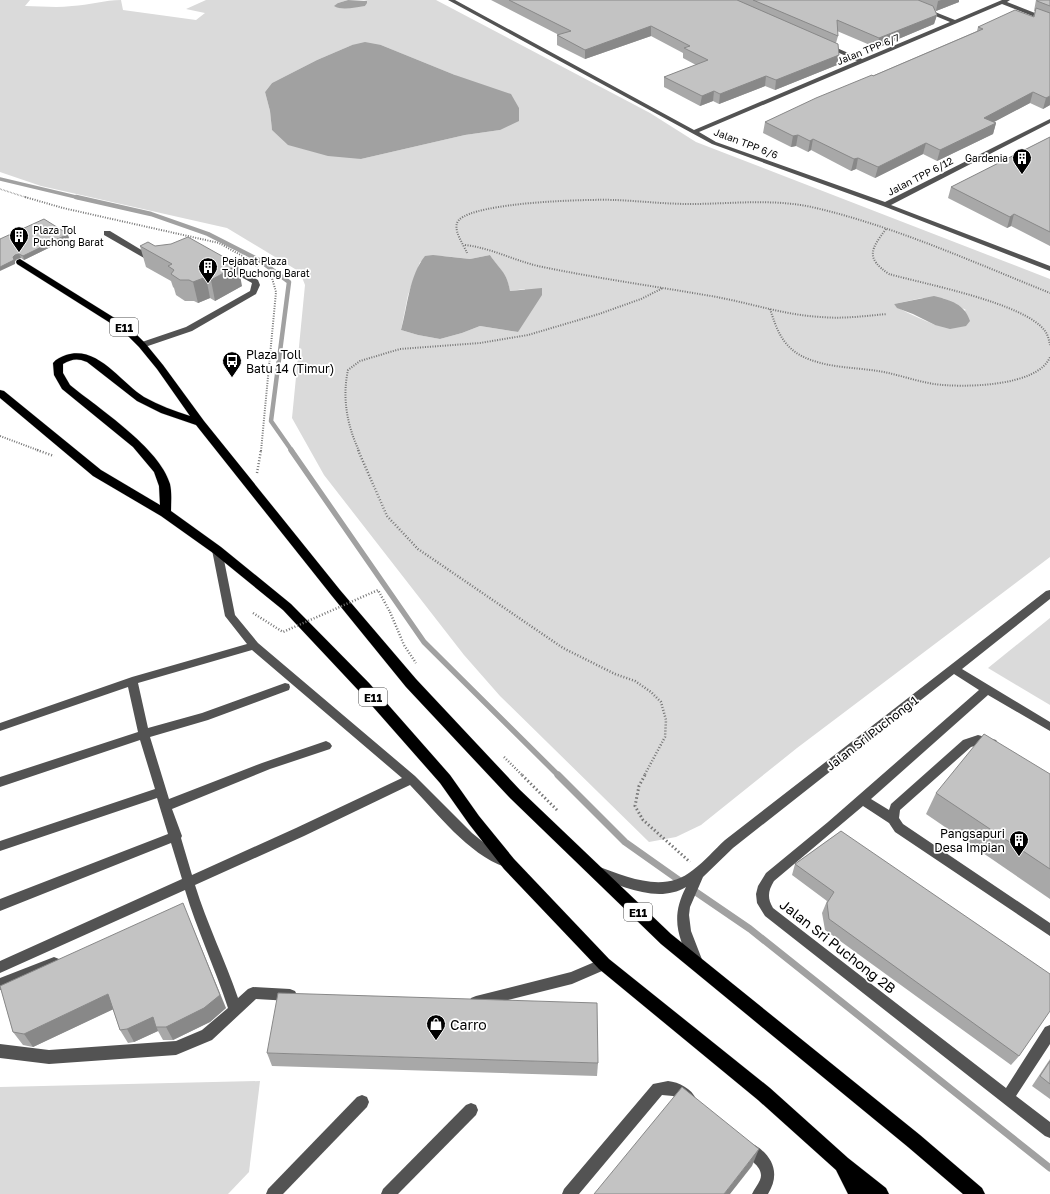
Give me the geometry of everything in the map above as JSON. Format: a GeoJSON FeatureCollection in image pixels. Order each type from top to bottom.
{"type":"FeatureCollection","features":[{"type":"Feature","properties":{"kind":"highway","name":"E11"},"geometry":{"type":"LineString","coordinates":[[20,262],[114,320],[126,329],[142,345],[160,367],[200,423],[331,588],[411,683],[515,794],[666,939],[914,1141],[976,1194]]}},
{"type":"Feature","properties":{"kind":"highway"},"geometry":{"type":"LineString","coordinates":[[165,513],[165,483],[160,470],[140,448],[66,387],[58,376],[56,369],[58,363],[64,358],[74,356],[83,357],[96,363],[132,393],[149,404],[200,423]]}},
{"type":"Feature","properties":{"kind":"highway","name":"E11"},"geometry":{"type":"LineString","coordinates":[[0,392],[97,473],[165,513],[217,550],[287,607],[364,687],[445,779],[474,820],[509,864],[604,964],[764,1094],[842,1164],[880,1194]]}},
{"type":"Feature","properties":{"kind":"highway"},"geometry":{"type":"LineString","coordinates":[[842,1164],[858,1194]]}},
{"type":"Feature","properties":{"kind":"street","name":"Jalan TPP 6/6"},"geometry":{"type":"LineString","coordinates":[[452,0],[714,143],[1050,269]]}},
{"type":"Feature","properties":{"kind":"street"},"geometry":{"type":"LineString","coordinates":[[900,0],[955,22]]}},
{"type":"Feature","properties":{"kind":"street","name":"Jalan TPP 6/7"},"geometry":{"type":"LineString","coordinates":[[694,132],[1004,1],[1050,21]]}},
{"type":"Feature","properties":{"kind":"street"},"geometry":{"type":"LineString","coordinates":[[820,43],[862,61]]}},
{"type":"Feature","properties":{"kind":"street","name":"Jalan TPP 6/12"},"geometry":{"type":"LineString","coordinates":[[885,206],[1050,121]]}},
{"type":"Feature","properties":{"kind":"street"},"geometry":{"type":"LineString","coordinates":[[107,233],[160,263]]}},
{"type":"Feature","properties":{"kind":"street"},"geometry":{"type":"LineString","coordinates":[[142,345],[189,329],[253,292],[256,285],[252,279],[221,262]]}},
{"type":"Feature","properties":{"kind":"street"},"geometry":{"type":"LineString","coordinates":[[217,550],[230,616],[254,646],[410,779],[468,837],[484,850],[509,864]]}},
{"type":"Feature","properties":{"kind":"street","name":"Jalan Sri Puchong 1"},"geometry":{"type":"LineString","coordinates":[[593,869],[630,884],[661,889],[678,886],[696,877],[729,844],[1050,594]]}},
{"type":"Feature","properties":{"kind":"street"},"geometry":{"type":"LineString","coordinates":[[0,727],[132,681],[254,646]]}},
{"type":"Feature","properties":{"kind":"street"},"geometry":{"type":"LineString","coordinates":[[954,669],[1050,728]]}},
{"type":"Feature","properties":{"kind":"street"},"geometry":{"type":"LineString","coordinates":[[132,681],[144,734],[176,836],[196,907],[224,976],[235,1010]]}},
{"type":"Feature","properties":{"kind":"street"},"geometry":{"type":"LineString","coordinates":[[0,782],[144,734],[204,717],[284,687]]}},
{"type":"Feature","properties":{"kind":"street","name":"Jalan Sri Puchong 2B"},"geometry":{"type":"LineString","coordinates":[[987,689],[832,826],[770,876],[764,885],[762,894],[763,904],[770,912],[1050,1131]]}},
{"type":"Feature","properties":{"kind":"street"},"geometry":{"type":"LineString","coordinates":[[893,819],[895,808],[967,743],[978,740],[990,742],[1004,748]]}},
{"type":"Feature","properties":{"kind":"street"},"geometry":{"type":"LineString","coordinates":[[166,806],[266,766],[326,746]]}},
{"type":"Feature","properties":{"kind":"street"},"geometry":{"type":"LineString","coordinates":[[0,967],[300,832],[410,779]]}},
{"type":"Feature","properties":{"kind":"street"},"geometry":{"type":"LineString","coordinates":[[0,846],[161,792]]}},
{"type":"Feature","properties":{"kind":"street"},"geometry":{"type":"LineString","coordinates":[[862,799],[893,819],[900,828],[911,836],[1050,930]]}},
{"type":"Feature","properties":{"kind":"street"},"geometry":{"type":"LineString","coordinates":[[832,826],[845,835]]}},
{"type":"Feature","properties":{"kind":"street"},"geometry":{"type":"LineString","coordinates":[[0,905],[176,836]]}},
{"type":"Feature","properties":{"kind":"street","name":"Jalan Sri Puchong 1"},"geometry":{"type":"LineString","coordinates":[[696,877],[686,900],[683,916],[684,932],[689,948],[699,966]]}},
{"type":"Feature","properties":{"kind":"street"},"geometry":{"type":"LineString","coordinates":[[181,913],[196,907]]}},
{"type":"Feature","properties":{"kind":"street"},"geometry":{"type":"LineString","coordinates":[[0,984],[63,959]]}},
{"type":"Feature","properties":{"kind":"street"},"geometry":{"type":"LineString","coordinates":[[464,1002],[480,1002],[564,980],[604,964]]}},
{"type":"Feature","properties":{"kind":"street"},"geometry":{"type":"LineString","coordinates":[[0,1051],[49,1057],[176,1048],[207,1035],[253,993],[300,995]]}},
{"type":"Feature","properties":{"kind":"street"},"geometry":{"type":"LineString","coordinates":[[1007,1098],[1050,1032]]}},
{"type":"Feature","properties":{"kind":"street"},"geometry":{"type":"LineString","coordinates":[[569,1194],[658,1089],[669,1087],[678,1090],[701,1110]]}},
{"type":"Feature","properties":{"kind":"street"},"geometry":{"type":"LineString","coordinates":[[273,1194],[362,1102]]}},
{"type":"Feature","properties":{"kind":"street"},"geometry":{"type":"LineString","coordinates":[[388,1194],[471,1110]]}},
{"type":"Feature","properties":{"kind":"street"},"geometry":{"type":"LineString","coordinates":[[736,1139],[765,1164],[769,1174],[763,1189]]}},
{"type":"Feature","properties":{"kind":"path"},"geometry":{"type":"LineString","coordinates":[[0,189],[63,208],[219,243],[246,258],[272,278],[276,292],[263,439],[253,490]]}},
{"type":"Feature","properties":{"kind":"path"},"geometry":{"type":"LineString","coordinates":[[467,253],[465,245],[457,230],[458,221],[464,216],[476,211],[508,205],[590,200],[679,204],[760,202],[790,204],[814,207],[886,229],[1050,293]]}},
{"type":"Feature","properties":{"kind":"path"},"geometry":{"type":"LineString","coordinates":[[886,229],[872,249],[872,258],[877,267],[889,274],[981,299],[1027,316],[1045,330],[1050,345]]}},
{"type":"Feature","properties":{"kind":"path"},"geometry":{"type":"LineString","coordinates":[[465,245],[482,247],[536,265],[712,296],[770,309],[819,317],[868,317],[888,314]]}},
{"type":"Feature","properties":{"kind":"path"},"geometry":{"type":"LineString","coordinates":[[663,288],[653,294],[612,309],[528,335],[480,343],[400,349],[380,354],[360,361],[348,370],[344,383],[348,421],[354,440],[387,516],[418,549],[562,648],[616,674],[635,681],[651,692],[661,702],[666,720],[665,738],[639,786],[635,806],[642,820],[696,877]]}},
{"type":"Feature","properties":{"kind":"path"},"geometry":{"type":"LineString","coordinates":[[770,309],[779,334],[788,346],[798,353],[819,363],[893,374],[938,384],[959,387],[1001,383],[1035,373],[1047,365],[1050,357]]}},
{"type":"Feature","properties":{"kind":"path"},"geometry":{"type":"LineString","coordinates":[[0,436],[56,457]]}},
{"type":"Feature","properties":{"kind":"path"},"geometry":{"type":"LineString","coordinates":[[253,613],[283,632],[378,590],[390,612],[404,645],[420,668]]}},
{"type":"Feature","properties":{"kind":"path"},"geometry":{"type":"LineString","coordinates":[[500,753],[560,813]]}},
{"type":"Feature","properties":{"kind":"shaded area"},"geometry":{"type":"Polygon","coordinates":[[[0,0],[30,0],[25,6],[66,7],[121,0],[123,10],[196,20],[205,13],[186,9],[206,0],[348,0],[338,3],[338,8],[365,6],[367,1],[364,0],[436,0],[650,113],[696,142],[1050,279],[1050,557],[797,748],[701,825],[676,837],[649,842],[500,696],[464,655],[324,475],[292,418],[305,285],[300,272],[227,228],[41,186],[0,172],[0,0]],[[352,45],[317,60],[272,83],[265,92],[270,111],[272,130],[361,159],[465,135],[500,130],[455,75],[381,45],[352,45]],[[490,255],[470,259],[443,256],[420,262],[408,295],[401,330],[440,339],[480,326],[518,332],[525,289],[510,291],[505,275],[490,255]],[[922,298],[894,304],[935,325],[966,310],[943,298],[922,298]]]}},
{"type":"Feature","properties":{"kind":"shaded area"},"geometry":{"type":"Polygon","coordinates":[[[348,0],[367,1],[367,3],[365,6],[349,8],[334,6],[348,0]]]}},
{"type":"Feature","properties":{"kind":"shaded area"},"geometry":{"type":"Polygon","coordinates":[[[365,42],[381,45],[455,75],[511,94],[519,108],[519,121],[500,130],[465,135],[361,159],[328,156],[288,145],[272,130],[270,111],[265,92],[272,83],[317,60],[352,45],[365,42]]]}},
{"type":"Feature","properties":{"kind":"shaded area"},"geometry":{"type":"Polygon","coordinates":[[[433,255],[470,259],[490,255],[505,275],[510,291],[542,288],[542,295],[518,332],[480,326],[440,339],[401,330],[415,272],[425,256],[433,255]]]}},
{"type":"Feature","properties":{"kind":"shaded area"},"geometry":{"type":"Polygon","coordinates":[[[934,296],[951,301],[965,310],[970,321],[966,326],[950,329],[935,325],[897,308],[894,304],[934,296]]]}},
{"type":"Feature","properties":{"kind":"shaded area"},"geometry":{"type":"Polygon","coordinates":[[[1050,618],[1050,705],[988,668],[1050,618]]]}},
{"type":"Feature","properties":{"kind":"shaded area"},"geometry":{"type":"Polygon","coordinates":[[[260,1081],[249,1172],[228,1194],[0,1194],[0,1087],[260,1081]]]}},
{"type":"Feature","properties":{"kind":"building"},"geometry":{"type":"Polygon","coordinates":[[[509,0],[737,0],[838,44],[839,55],[776,80],[766,76],[720,94],[714,91],[702,96],[664,77],[708,60],[684,48],[690,46],[651,26],[585,50],[557,35],[571,31],[509,0]]]}},
{"type":"Feature","properties":{"kind":"building"},"geometry":{"type":"Polygon","coordinates":[[[753,0],[918,0],[933,6],[937,15],[879,38],[837,20],[838,36],[753,0]]]}},
{"type":"Feature","properties":{"kind":"building"},"geometry":{"type":"Polygon","coordinates":[[[1050,0],[1050,6],[1037,1],[1050,0]]]}},
{"type":"Feature","properties":{"kind":"building"},"geometry":{"type":"Polygon","coordinates":[[[1036,8],[1050,13],[1050,96],[1046,98],[1033,92],[984,118],[996,123],[940,150],[926,143],[878,167],[858,158],[854,159],[813,139],[810,141],[798,135],[793,136],[765,122],[816,98],[872,75],[873,76],[983,29],[978,27],[1015,10],[1034,17],[1036,8]]]}},
{"type":"Feature","properties":{"kind":"building","name":"Gardenia"},"geometry":{"type":"Polygon","coordinates":[[[1050,137],[1050,232],[1014,214],[1010,217],[951,187],[1050,137]]]}},
{"type":"Feature","properties":{"kind":"building","name":"Plaza Tol Puchong Barat"},"geometry":{"type":"Polygon","coordinates":[[[44,219],[68,234],[23,256],[19,254],[15,255],[13,257],[14,260],[0,267],[0,239],[44,219]]]}},
{"type":"Feature","properties":{"kind":"building"},"geometry":{"type":"Polygon","coordinates":[[[188,237],[238,265],[211,280],[206,277],[193,282],[189,280],[180,280],[171,274],[174,270],[168,266],[172,264],[140,246],[148,242],[155,246],[171,244],[188,237]]]}},
{"type":"Feature","properties":{"kind":"building","name":"Pangsapuri Desa Impian"},"geometry":{"type":"Polygon","coordinates":[[[984,734],[1050,774],[1050,869],[936,793],[984,734]]]}},
{"type":"Feature","properties":{"kind":"building"},"geometry":{"type":"Polygon","coordinates":[[[841,831],[1050,974],[1050,1011],[1019,1056],[829,919],[827,903],[834,892],[795,864],[841,831]]]}},
{"type":"Feature","properties":{"kind":"building"},"geometry":{"type":"Polygon","coordinates":[[[183,903],[220,995],[204,1008],[166,1027],[156,1027],[153,1017],[127,1029],[120,1030],[108,994],[24,1034],[13,1032],[0,986],[183,903]]]}},
{"type":"Feature","properties":{"kind":"building","name":"Carro"},"geometry":{"type":"Polygon","coordinates":[[[278,993],[597,1003],[598,1063],[267,1053],[278,993]]]}},
{"type":"Feature","properties":{"kind":"building"},"geometry":{"type":"Polygon","coordinates":[[[1050,1061],[1050,1084],[1040,1076],[1050,1061]]]}},
{"type":"Feature","properties":{"kind":"building"},"geometry":{"type":"Polygon","coordinates":[[[682,1087],[759,1149],[724,1194],[594,1194],[682,1087]]]}},
{"type":"Feature","properties":{"kind":"waterway"},"geometry":{"type":"LineString","coordinates":[[0,179],[80,198]]}},
{"type":"Feature","properties":{"kind":"waterway"},"geometry":{"type":"LineString","coordinates":[[76,197],[151,214],[208,234],[259,260],[289,282],[271,421],[292,451]]}},
{"type":"Feature","properties":{"kind":"waterway"},"geometry":{"type":"LineString","coordinates":[[291,450],[424,642],[559,776]]}},
{"type":"Feature","properties":{"kind":"waterway"},"geometry":{"type":"LineString","coordinates":[[559,776],[625,842],[683,883]]}},
{"type":"Feature","properties":{"kind":"waterway"},"geometry":{"type":"LineString","coordinates":[[690,888],[750,929],[1050,1168]]}},
{"type":"Feature","properties":{"kind":"place","name":"Gardenia"},"geometry":{"type":"Point","coordinates":[1022,175]}},
{"type":"Feature","properties":{"kind":"place","name":"Plaza Tol Puchong Barat"},"geometry":{"type":"Point","coordinates":[19,253]}},
{"type":"Feature","properties":{"kind":"place","name":"Pejabat Plaza Tol Puchong Barat"},"geometry":{"type":"Point","coordinates":[208,284]}},
{"type":"Feature","properties":{"kind":"place","name":"Plaza Toll Batu 14 (Timur)"},"geometry":{"type":"Point","coordinates":[232,378]}},
{"type":"Feature","properties":{"kind":"place","name":"Pangsapuri Desa Impian"},"geometry":{"type":"Point","coordinates":[1019,857]}},
{"type":"Feature","properties":{"kind":"place","name":"Carro"},"geometry":{"type":"Point","coordinates":[436,1041]}}]}
